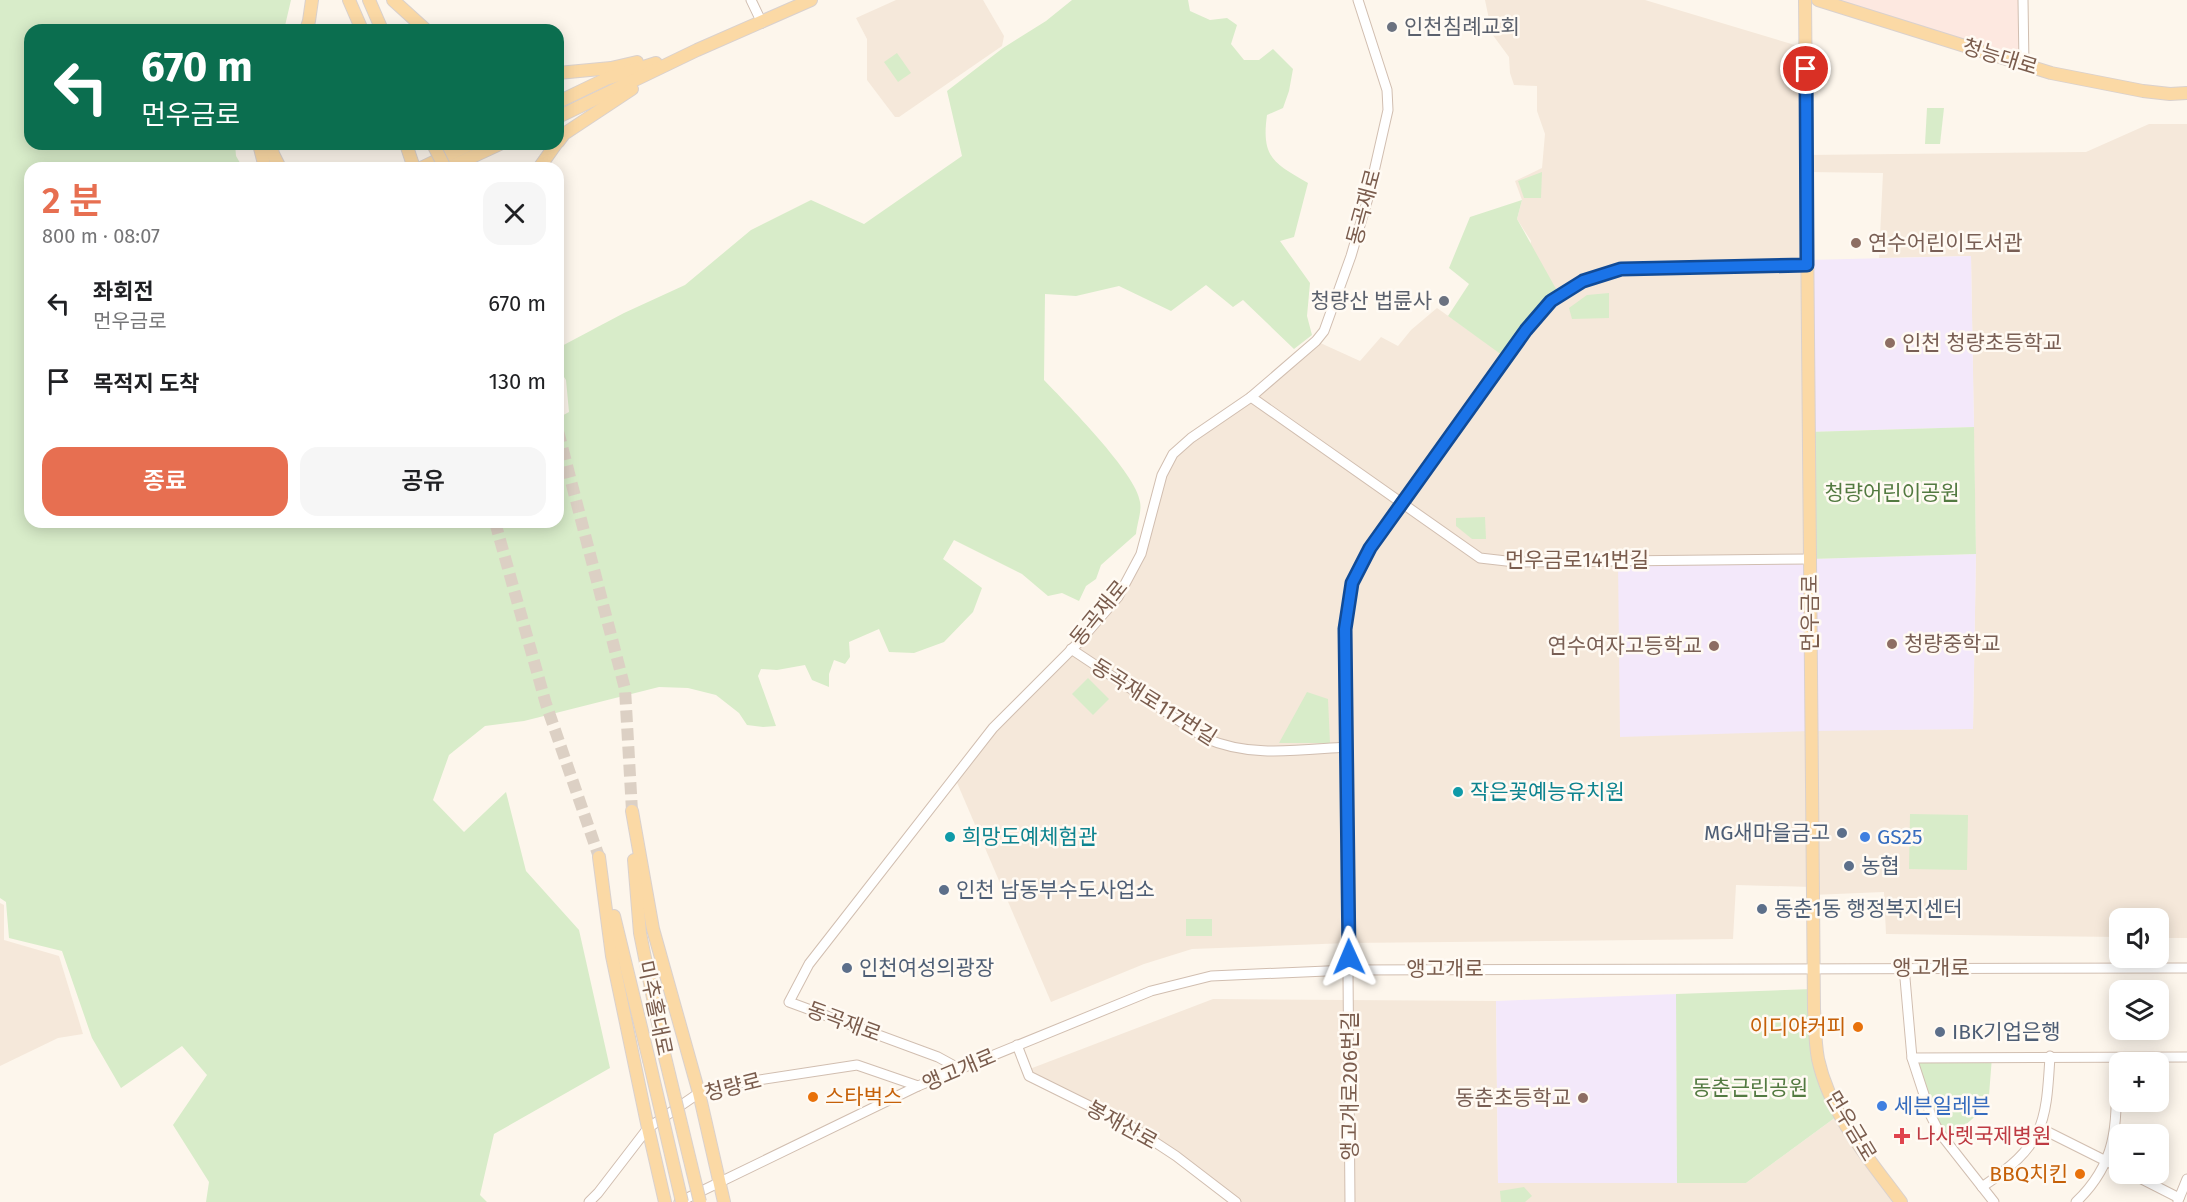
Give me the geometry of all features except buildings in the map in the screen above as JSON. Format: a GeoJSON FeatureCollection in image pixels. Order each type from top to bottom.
{"type":"FeatureCollection","features":[{"type":"Feature","properties":{"kind":"main road"},"geometry":{"type":"LineString","coordinates":[[308,24],[312,0]]}},
{"type":"Feature","properties":{"kind":"main road"},"geometry":{"type":"LineString","coordinates":[[350,0],[360,24]]}},
{"type":"Feature","properties":{"kind":"main road"},"geometry":{"type":"LineString","coordinates":[[369,0],[379,24]]}},
{"type":"Feature","properties":{"kind":"main road"},"geometry":{"type":"LineString","coordinates":[[393,0],[419,24]]}},
{"type":"Feature","properties":{"kind":"main road"},"geometry":{"type":"LineString","coordinates":[[564,114],[698,50],[811,0]]}},
{"type":"Feature","properties":{"kind":"main road","name":"먼우금로"},"geometry":{"type":"LineString","coordinates":[[1805,0],[1812,967],[1818,1059],[1830,1097],[1863,1150],[1901,1202]]}},
{"type":"Feature","properties":{"kind":"main road","name":"청능대로"},"geometry":{"type":"LineString","coordinates":[[1818,0],[2051,73],[2143,91],[2187,93]]}},
{"type":"Feature","properties":{"kind":"main road"},"geometry":{"type":"LineString","coordinates":[[564,73],[611,68],[698,50]]}},
{"type":"Feature","properties":{"kind":"main road"},"geometry":{"type":"LineString","coordinates":[[564,99],[606,79],[698,50]]}},
{"type":"Feature","properties":{"kind":"main road"},"geometry":{"type":"LineString","coordinates":[[564,134],[651,75],[698,50]]}},
{"type":"Feature","properties":{"kind":"main road"},"geometry":{"type":"LineString","coordinates":[[434,162],[458,150]]}},
{"type":"Feature","properties":{"kind":"main road"},"geometry":{"type":"LineString","coordinates":[[460,162],[486,150]]}},
{"type":"Feature","properties":{"kind":"main road","name":"미추홀대로"},"geometry":{"type":"LineString","coordinates":[[699,1093],[653,929],[632,811],[636,907],[664,1053],[700,1202]]}},
{"type":"Feature","properties":{"kind":"main road","name":"미추홀대로"},"geometry":{"type":"LineString","coordinates":[[648,1128],[612,956],[599,857],[649,1060],[680,1202]]}},
{"type":"Feature","properties":{"kind":"main road"},"geometry":{"type":"LineString","coordinates":[[699,1093],[724,1202]]}},
{"type":"Feature","properties":{"kind":"main road"},"geometry":{"type":"LineString","coordinates":[[648,1128],[665,1202]]}},
{"type":"Feature","properties":{"kind":"street"},"geometry":{"type":"LineString","coordinates":[[751,0],[762,23]]}},
{"type":"Feature","properties":{"kind":"street","name":"동곡재로"},"geometry":{"type":"LineString","coordinates":[[960,1069],[938,1057],[789,1002],[809,963],[993,728],[1071,649],[1118,597],[1141,554],[1162,475],[1173,454],[1191,438],[1251,397],[1324,331],[1351,256],[1368,198],[1388,110],[1387,90],[1358,0]]}},
{"type":"Feature","properties":{"kind":"street"},"geometry":{"type":"LineString","coordinates":[[2023,0],[2024,65]]}},
{"type":"Feature","properties":{"kind":"street","name":"앵고개로206번길"},"geometry":{"type":"LineString","coordinates":[[1350,1202],[1345,629],[1352,583],[1370,548],[1401,504],[1526,330],[1551,301],[1583,281],[1621,269],[1807,265]]}},
{"type":"Feature","properties":{"kind":"street","name":"먼우금로141번길"},"geometry":{"type":"LineString","coordinates":[[1251,397],[1480,558],[1496,561],[1810,559]]}},
{"type":"Feature","properties":{"kind":"street","name":"동곡재로117번길"},"geometry":{"type":"LineString","coordinates":[[1071,649],[1205,738],[1223,746],[1266,752],[1346,747]]}},
{"type":"Feature","properties":{"kind":"street","name":"앵고개로"},"geometry":{"type":"LineString","coordinates":[[680,1202],[918,1086],[1151,992],[1211,976],[1349,970],[1812,967],[2187,968]]}},
{"type":"Feature","properties":{"kind":"street"},"geometry":{"type":"LineString","coordinates":[[1905,968],[1912,1058],[1920,1085],[1939,1132],[1994,1202]]}},
{"type":"Feature","properties":{"kind":"street","name":"봉재산로"},"geometry":{"type":"LineString","coordinates":[[1017,1045],[1029,1076],[1132,1127],[1176,1156],[1236,1202]]}},
{"type":"Feature","properties":{"kind":"street"},"geometry":{"type":"LineString","coordinates":[[1912,1058],[2050,1056],[2109,1058]]}},
{"type":"Feature","properties":{"kind":"street"},"geometry":{"type":"LineString","coordinates":[[1982,1186],[2010,1167],[2034,1140],[2040,1128],[2047,1098],[2050,1056]]}},
{"type":"Feature","properties":{"kind":"street"},"geometry":{"type":"LineString","coordinates":[[2169,1057],[2187,1057]]}},
{"type":"Feature","properties":{"kind":"street","name":"청량로"},"geometry":{"type":"LineString","coordinates":[[589,1202],[648,1128],[699,1093],[726,1085],[857,1065],[918,1086]]}},
{"type":"Feature","properties":{"kind":"street"},"geometry":{"type":"LineString","coordinates":[[2076,1202],[2094,1184],[2107,1161],[2115,1125],[2115,1112]]}},
{"type":"Feature","properties":{"kind":"street"},"geometry":{"type":"LineString","coordinates":[[2040,1128],[2107,1161]]}},
{"type":"Feature","properties":{"kind":"street"},"geometry":{"type":"LineString","coordinates":[[2150,1184],[2178,1200],[2187,1179]]}},
{"type":"Feature","properties":{"kind":"shaded area"},"geometry":{"type":"Polygon","coordinates":[[[896,0],[983,0],[1004,36],[1002,46],[899,117],[895,117],[867,80],[867,39],[856,18],[896,0]]]}},
{"type":"Feature","properties":{"kind":"shaded area"},"geometry":{"type":"Polygon","coordinates":[[[1485,0],[1645,0],[1805,48],[1807,155],[2086,152],[2149,124],[2187,124],[2187,938],[2169,938],[2169,908],[2109,908],[2109,937],[1886,934],[1884,892],[1812,895],[1811,887],[1736,885],[1733,939],[1348,943],[1192,949],[1144,964],[1051,1002],[955,778],[993,728],[1118,597],[1141,554],[1173,454],[1316,341],[1360,361],[1381,337],[1398,346],[1411,330],[1437,308],[1506,357],[1531,241],[1517,219],[1522,200],[1515,181],[1542,168],[1545,134],[1537,111],[1537,86],[1514,85],[1510,73],[1509,57],[1492,34],[1485,0]],[[1807,172],[1811,730],[1973,729],[1976,554],[1971,256],[1879,258],[1883,173],[1807,172]]]}},
{"type":"Feature","properties":{"kind":"shaded area"},"geometry":{"type":"Polygon","coordinates":[[[1816,0],[2024,0],[2024,65],[1816,0]]]}},
{"type":"Feature","properties":{"kind":"shaded area","name":"인천 청량초등학교"},"geometry":{"type":"Polygon","coordinates":[[[1971,256],[1974,427],[1808,432],[1807,260],[1971,256]]]}},
{"type":"Feature","properties":{"kind":"shaded area"},"geometry":{"type":"Polygon","coordinates":[[[1976,554],[1973,729],[1620,737],[1618,561],[1976,554]]]}},
{"type":"Feature","properties":{"kind":"shaded area"},"geometry":{"type":"Polygon","coordinates":[[[0,903],[4,905],[4,940],[59,956],[83,1034],[58,1038],[0,1066],[0,903]]]}},
{"type":"Feature","properties":{"kind":"shaded area"},"geometry":{"type":"Polygon","coordinates":[[[1676,994],[1677,1183],[1498,1183],[1496,1001],[1676,994]]]}},
{"type":"Feature","properties":{"kind":"shaded area"},"geometry":{"type":"Polygon","coordinates":[[[1213,999],[1496,1001],[1498,1183],[1746,1183],[1840,1114],[1902,1202],[1236,1202],[1176,1156],[1027,1070],[1213,999]]]}},
{"type":"Feature","properties":{"kind":"green space"},"geometry":{"type":"Polygon","coordinates":[[[0,0],[291,0],[285,24],[24,24],[24,150],[236,150],[240,162],[24,162],[24,528],[564,528],[564,415],[569,412],[564,377],[564,345],[624,313],[685,285],[751,230],[811,200],[864,224],[962,156],[947,91],[1003,48],[1046,21],[1072,0],[1188,0],[1190,11],[1210,20],[1227,18],[1237,25],[1231,44],[1244,60],[1259,60],[1273,49],[1293,69],[1283,108],[1267,115],[1266,141],[1272,158],[1286,170],[1308,183],[1294,237],[1280,241],[1310,283],[1307,316],[1312,335],[1294,349],[1243,300],[1233,307],[1206,285],[1171,311],[1119,286],[1076,296],[1045,294],[1044,380],[1114,457],[1127,474],[1140,502],[1136,534],[1101,565],[1096,579],[1086,586],[1079,601],[1062,593],[1048,596],[1022,574],[954,540],[943,559],[982,588],[973,612],[944,642],[914,653],[889,652],[879,629],[849,642],[850,657],[845,664],[834,660],[829,674],[829,687],[812,680],[805,665],[777,670],[761,669],[758,676],[776,726],[747,725],[739,713],[716,695],[688,688],[659,687],[524,721],[485,726],[449,755],[433,800],[464,832],[506,792],[526,871],[579,930],[610,1068],[494,1134],[480,1195],[487,1202],[206,1202],[209,1182],[173,1125],[207,1075],[182,1046],[121,1088],[92,1038],[62,951],[9,938],[6,902],[0,898],[0,0]]]}},
{"type":"Feature","properties":{"kind":"green space"},"geometry":{"type":"Polygon","coordinates":[[[897,53],[911,73],[898,82],[884,62],[897,53]]]}},
{"type":"Feature","properties":{"kind":"green space"},"geometry":{"type":"Polygon","coordinates":[[[1927,108],[1944,108],[1940,144],[1925,144],[1927,108]]]}},
{"type":"Feature","properties":{"kind":"green space"},"geometry":{"type":"Polygon","coordinates":[[[1542,172],[1541,198],[1524,198],[1518,181],[1542,172]]]}},
{"type":"Feature","properties":{"kind":"green space"},"geometry":{"type":"Polygon","coordinates":[[[1522,200],[1517,219],[1560,296],[1506,358],[1448,316],[1469,284],[1449,268],[1470,217],[1522,200]]]}},
{"type":"Feature","properties":{"kind":"green space"},"geometry":{"type":"Polygon","coordinates":[[[1609,293],[1609,318],[1572,319],[1569,308],[1587,295],[1609,293]]]}},
{"type":"Feature","properties":{"kind":"green space","name":"청량어린이공원"},"geometry":{"type":"Polygon","coordinates":[[[1974,427],[1976,554],[1810,559],[1808,432],[1974,427]]]}},
{"type":"Feature","properties":{"kind":"green space"},"geometry":{"type":"Polygon","coordinates":[[[1485,517],[1486,539],[1472,539],[1456,526],[1456,518],[1485,517]]]}},
{"type":"Feature","properties":{"kind":"green space"},"geometry":{"type":"Polygon","coordinates":[[[1088,678],[1109,699],[1093,715],[1072,694],[1088,678]]]}},
{"type":"Feature","properties":{"kind":"green space"},"geometry":{"type":"Polygon","coordinates":[[[1307,692],[1328,699],[1330,743],[1279,743],[1307,692]]]}},
{"type":"Feature","properties":{"kind":"green space"},"geometry":{"type":"Polygon","coordinates":[[[1910,814],[1968,815],[1967,870],[1909,869],[1910,814]]]}},
{"type":"Feature","properties":{"kind":"green space"},"geometry":{"type":"Polygon","coordinates":[[[1186,919],[1212,919],[1212,936],[1186,936],[1186,919]]]}},
{"type":"Feature","properties":{"kind":"green space","name":"동춘근린공원"},"geometry":{"type":"Polygon","coordinates":[[[1813,989],[1818,1059],[1840,1114],[1746,1183],[1677,1183],[1676,994],[1813,989]]]}},
{"type":"Feature","properties":{"kind":"green space"},"geometry":{"type":"Polygon","coordinates":[[[1992,1057],[1989,1095],[1979,1113],[1947,1141],[1939,1132],[1912,1058],[1992,1057]]]}},
{"type":"Feature","properties":{"kind":"green space"},"geometry":{"type":"Polygon","coordinates":[[[1524,1187],[1532,1196],[1525,1202],[1501,1202],[1500,1191],[1524,1187]]]}},
{"type":"Feature","properties":{"kind":"tunnel"},"geometry":{"type":"LineString","coordinates":[[564,454],[625,689],[632,811]]}},
{"type":"Feature","properties":{"kind":"tunnel"},"geometry":{"type":"LineString","coordinates":[[497,528],[546,704],[599,857]]}},
{"type":"Feature","properties":{"kind":"place","name":"인천침례교회"},"geometry":{"type":"Point","coordinates":[1392,27]}},
{"type":"Feature","properties":{"kind":"place","name":"연수어린이도서관"},"geometry":{"type":"Point","coordinates":[1856,243]}},
{"type":"Feature","properties":{"kind":"place","name":"청량산 법륜사"},"geometry":{"type":"Point","coordinates":[1444,301]}},
{"type":"Feature","properties":{"kind":"place","name":"인천 청량초등학교"},"geometry":{"type":"Point","coordinates":[1890,343]}},
{"type":"Feature","properties":{"kind":"place","name":"청량중학교"},"geometry":{"type":"Point","coordinates":[1892,644]}},
{"type":"Feature","properties":{"kind":"place","name":"연수여자고등학교"},"geometry":{"type":"Point","coordinates":[1714,646]}},
{"type":"Feature","properties":{"kind":"place","name":"작은꽃예능유치원"},"geometry":{"type":"Point","coordinates":[1458,792]}},
{"type":"Feature","properties":{"kind":"place","name":"MG새마을금고"},"geometry":{"type":"Point","coordinates":[1842,833]}},
{"type":"Feature","properties":{"kind":"place","name":"희망도예체험관"},"geometry":{"type":"Point","coordinates":[950,837]}},
{"type":"Feature","properties":{"kind":"place","name":"GS25"},"geometry":{"type":"Point","coordinates":[1865,837]}},
{"type":"Feature","properties":{"kind":"place","name":"농협"},"geometry":{"type":"Point","coordinates":[1849,866]}},
{"type":"Feature","properties":{"kind":"place","name":"인천 남동부수도사업소"},"geometry":{"type":"Point","coordinates":[944,890]}},
{"type":"Feature","properties":{"kind":"place","name":"동춘1동 행정복지센터"},"geometry":{"type":"Point","coordinates":[1762,909]}},
{"type":"Feature","properties":{"kind":"place","name":"인천여성의광장"},"geometry":{"type":"Point","coordinates":[847,968]}},
{"type":"Feature","properties":{"kind":"place","name":"이디야커피"},"geometry":{"type":"Point","coordinates":[1858,1027]}},
{"type":"Feature","properties":{"kind":"place","name":"IBK기업은행"},"geometry":{"type":"Point","coordinates":[1940,1032]}},
{"type":"Feature","properties":{"kind":"place","name":"스타벅스"},"geometry":{"type":"Point","coordinates":[813,1097]}},
{"type":"Feature","properties":{"kind":"place","name":"동춘초등학교"},"geometry":{"type":"Point","coordinates":[1583,1098]}},
{"type":"Feature","properties":{"kind":"place","name":"세븐일레븐"},"geometry":{"type":"Point","coordinates":[1882,1106]}},
{"type":"Feature","properties":{"kind":"place","name":"나사렛국제병원"},"geometry":{"type":"Point","coordinates":[1902,1136]}},
{"type":"Feature","properties":{"kind":"place","name":"BBQ치킨"},"geometry":{"type":"Point","coordinates":[2080,1174]}},
{"type":"Feature","properties":{"kind":"route"},"geometry":{"type":"LineString","coordinates":[[1349,957],[1345,629],[1352,583],[1370,548],[1526,330],[1551,301],[1583,281],[1621,269],[1807,265],[1806,69]]}}]}
